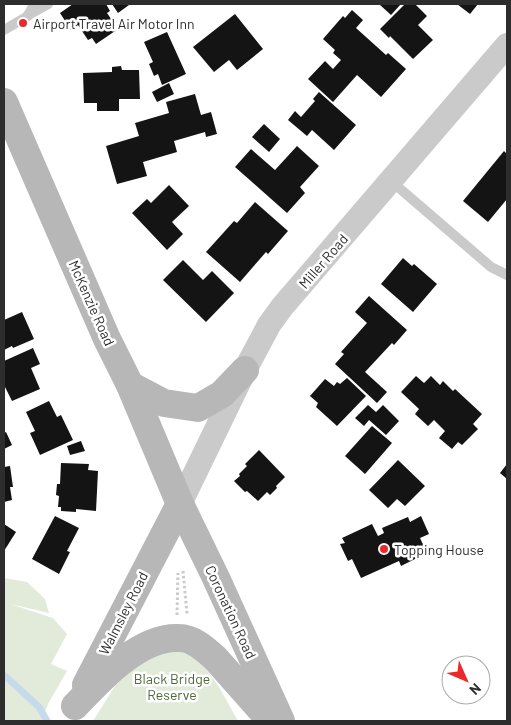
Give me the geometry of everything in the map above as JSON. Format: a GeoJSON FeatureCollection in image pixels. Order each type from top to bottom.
{"type":"FeatureCollection","features":[{"type":"Feature","properties":{"kind":"main road","name":"McKenzie Road"},"geometry":{"type":"LineString","coordinates":[[4,102],[107,339],[130,385],[180,504]]}},
{"type":"Feature","properties":{"kind":"main road"},"geometry":{"type":"LineString","coordinates":[[130,385],[164,404],[198,408],[222,394],[245,370]]}},
{"type":"Feature","properties":{"kind":"main road","name":"Walmsley Road"},"geometry":{"type":"LineString","coordinates":[[71,713],[180,504]]}},
{"type":"Feature","properties":{"kind":"main road","name":"Coronation Road"},"geometry":{"type":"LineString","coordinates":[[180,504],[281,721]]}},
{"type":"Feature","properties":{"kind":"main road"},"geometry":{"type":"LineString","coordinates":[[71,713],[109,671],[141,649],[162,639],[180,638],[193,642],[215,658],[271,721]]}},
{"type":"Feature","properties":{"kind":"street","name":"Miller Road"},"geometry":{"type":"LineString","coordinates":[[180,504],[245,370],[269,326],[282,307],[507,45]]}},
{"type":"Feature","properties":{"kind":"lane"},"geometry":{"type":"LineString","coordinates":[[28,16],[34,4]]}},
{"type":"Feature","properties":{"kind":"lane"},"geometry":{"type":"LineString","coordinates":[[4,30],[48,4]]}},
{"type":"Feature","properties":{"kind":"lane"},"geometry":{"type":"LineString","coordinates":[[391,181],[491,267],[507,275]]}},
{"type":"Feature","properties":{"kind":"path","name":"Coronation Road"},"geometry":{"type":"LineString","coordinates":[[183,572],[188,621]]}},
{"type":"Feature","properties":{"kind":"path"},"geometry":{"type":"LineString","coordinates":[[177,616],[178,573]]}},
{"type":"Feature","properties":{"kind":"green space"},"geometry":{"type":"Polygon","coordinates":[[[4,578],[27,582],[45,599],[49,613],[10,604],[53,618],[67,634],[51,664],[67,671],[49,702],[41,721],[4,721],[4,578]]]}},
{"type":"Feature","properties":{"kind":"green space","name":"Black Bridge Reserve"},"geometry":{"type":"Polygon","coordinates":[[[176,650],[199,659],[219,687],[238,721],[93,721],[115,686],[133,669],[151,654],[176,650]]]}},
{"type":"Feature","properties":{"kind":"building"},"geometry":{"type":"Polygon","coordinates":[[[73,4],[106,4],[110,11],[107,13],[118,29],[96,44],[92,38],[88,40],[78,25],[71,30],[60,13],[73,4]]]}},
{"type":"Feature","properties":{"kind":"building"},"geometry":{"type":"Polygon","coordinates":[[[112,4],[128,4],[129,5],[118,13],[112,4]]]}},
{"type":"Feature","properties":{"kind":"building"},"geometry":{"type":"Polygon","coordinates":[[[379,4],[401,4],[391,15],[379,4]]]}},
{"type":"Feature","properties":{"kind":"building"},"geometry":{"type":"Polygon","coordinates":[[[405,4],[415,4],[427,16],[418,25],[433,40],[413,59],[390,36],[389,38],[380,29],[405,4]]]}},
{"type":"Feature","properties":{"kind":"building"},"geometry":{"type":"Polygon","coordinates":[[[457,4],[478,4],[470,14],[457,4]]]}},
{"type":"Feature","properties":{"kind":"building"},"geometry":{"type":"Polygon","coordinates":[[[352,10],[363,20],[356,28],[386,55],[388,53],[406,69],[381,97],[357,75],[333,102],[308,79],[325,61],[333,69],[341,60],[333,53],[335,50],[323,39],[343,16],[345,18],[352,10]]]}},
{"type":"Feature","properties":{"kind":"building"},"geometry":{"type":"Polygon","coordinates":[[[235,14],[263,49],[237,70],[229,60],[214,72],[193,47],[235,14]]]}},
{"type":"Feature","properties":{"kind":"building"},"geometry":{"type":"Polygon","coordinates":[[[167,32],[186,74],[162,85],[158,74],[154,76],[149,64],[153,62],[144,42],[167,32]]]}},
{"type":"Feature","properties":{"kind":"building"},"geometry":{"type":"Polygon","coordinates":[[[121,66],[122,70],[139,70],[140,99],[119,99],[119,111],[97,111],[97,103],[84,103],[83,73],[112,72],[112,67],[121,66]]]}},
{"type":"Feature","properties":{"kind":"building"},"geometry":{"type":"Polygon","coordinates":[[[169,83],[174,94],[157,102],[152,92],[169,83]]]}},
{"type":"Feature","properties":{"kind":"building"},"geometry":{"type":"Polygon","coordinates":[[[319,92],[356,125],[334,150],[312,130],[307,136],[288,120],[295,111],[301,117],[315,101],[313,99],[319,92]]]}},
{"type":"Feature","properties":{"kind":"building"},"geometry":{"type":"Polygon","coordinates":[[[195,94],[201,115],[211,112],[217,134],[206,137],[205,132],[174,141],[177,152],[143,162],[147,176],[117,184],[106,146],[139,136],[135,123],[169,113],[166,102],[195,94]]]}},
{"type":"Feature","properties":{"kind":"building"},"geometry":{"type":"Polygon","coordinates":[[[264,124],[280,139],[269,152],[252,137],[264,124]]]}},
{"type":"Feature","properties":{"kind":"building"},"geometry":{"type":"Polygon","coordinates":[[[297,146],[319,166],[300,187],[305,193],[287,213],[235,167],[251,149],[275,170],[297,146]]]}},
{"type":"Feature","properties":{"kind":"building"},"geometry":{"type":"Polygon","coordinates":[[[504,151],[507,154],[507,199],[488,222],[463,201],[504,151]]]}},
{"type":"Feature","properties":{"kind":"building"},"geometry":{"type":"Polygon","coordinates":[[[169,185],[189,206],[172,222],[183,234],[167,250],[132,213],[147,199],[151,203],[169,185]]]}},
{"type":"Feature","properties":{"kind":"building"},"geometry":{"type":"Polygon","coordinates":[[[255,202],[288,231],[268,254],[266,252],[240,282],[206,252],[234,221],[237,223],[255,202]]]}},
{"type":"Feature","properties":{"kind":"building"},"geometry":{"type":"Polygon","coordinates":[[[403,258],[412,266],[414,264],[437,284],[413,312],[381,284],[403,258]]]}},
{"type":"Feature","properties":{"kind":"building"},"geometry":{"type":"Polygon","coordinates":[[[183,260],[203,280],[212,271],[234,293],[206,322],[163,280],[183,260]]]}},
{"type":"Feature","properties":{"kind":"building"},"geometry":{"type":"Polygon","coordinates":[[[369,296],[407,330],[365,372],[387,392],[377,403],[335,364],[344,354],[341,352],[367,323],[355,312],[369,296]]]}},
{"type":"Feature","properties":{"kind":"building"},"geometry":{"type":"Polygon","coordinates":[[[22,312],[34,339],[4,350],[4,320],[22,312]]]}},
{"type":"Feature","properties":{"kind":"building"},"geometry":{"type":"Polygon","coordinates":[[[33,348],[40,364],[31,368],[40,389],[12,401],[4,385],[4,361],[33,348]]]}},
{"type":"Feature","properties":{"kind":"building"},"geometry":{"type":"Polygon","coordinates":[[[416,376],[424,383],[431,376],[440,385],[443,381],[453,391],[455,389],[482,414],[473,424],[478,429],[462,445],[458,442],[452,449],[439,438],[445,431],[434,420],[428,426],[415,414],[419,409],[401,392],[416,376]]]}},
{"type":"Feature","properties":{"kind":"building"},"geometry":{"type":"Polygon","coordinates":[[[347,378],[366,396],[337,426],[316,407],[318,403],[310,396],[325,379],[334,386],[337,382],[340,384],[347,378]]]}},
{"type":"Feature","properties":{"kind":"building"},"geometry":{"type":"Polygon","coordinates":[[[49,401],[57,417],[61,415],[73,440],[40,455],[30,433],[35,431],[26,412],[49,401]]]}},
{"type":"Feature","properties":{"kind":"building"},"geometry":{"type":"Polygon","coordinates":[[[368,405],[376,412],[383,405],[399,421],[386,435],[369,420],[364,426],[355,418],[368,405]]]}},
{"type":"Feature","properties":{"kind":"building"},"geometry":{"type":"Polygon","coordinates":[[[372,426],[392,443],[365,474],[345,456],[372,426]]]}},
{"type":"Feature","properties":{"kind":"building"},"geometry":{"type":"Polygon","coordinates":[[[6,432],[12,445],[4,449],[4,433],[6,432]]]}},
{"type":"Feature","properties":{"kind":"building"},"geometry":{"type":"Polygon","coordinates":[[[81,441],[85,451],[70,455],[67,446],[81,441]]]}},
{"type":"Feature","properties":{"kind":"building"},"geometry":{"type":"Polygon","coordinates":[[[259,450],[285,477],[270,495],[267,492],[258,501],[234,481],[247,466],[245,464],[259,450]]]}},
{"type":"Feature","properties":{"kind":"building"},"geometry":{"type":"Polygon","coordinates":[[[398,460],[425,486],[405,506],[397,499],[388,508],[369,490],[398,460]]]}},
{"type":"Feature","properties":{"kind":"building"},"geometry":{"type":"Polygon","coordinates":[[[61,463],[89,464],[88,470],[98,471],[96,511],[76,509],[76,512],[61,511],[61,507],[58,507],[59,496],[56,495],[57,484],[60,484],[61,463]]]}},
{"type":"Feature","properties":{"kind":"building"},"geometry":{"type":"Polygon","coordinates":[[[507,464],[507,479],[500,473],[507,464]]]}},
{"type":"Feature","properties":{"kind":"building"},"geometry":{"type":"Polygon","coordinates":[[[10,466],[13,487],[10,487],[12,500],[4,502],[4,467],[10,466]]]}},
{"type":"Feature","properties":{"kind":"building"},"geometry":{"type":"Polygon","coordinates":[[[55,516],[79,528],[67,551],[70,552],[59,574],[32,559],[55,516]]]}},
{"type":"Feature","properties":{"kind":"building","name":"Topping House"},"geometry":{"type":"Polygon","coordinates":[[[421,516],[429,534],[420,538],[427,553],[401,566],[399,561],[361,578],[352,559],[348,561],[340,544],[345,543],[342,538],[372,524],[378,536],[384,533],[382,528],[408,517],[410,522],[421,516]]]}},
{"type":"Feature","properties":{"kind":"building"},"geometry":{"type":"Polygon","coordinates":[[[4,524],[16,532],[4,551],[4,524]]]}},
{"type":"Feature","properties":{"kind":"waterway"},"geometry":{"type":"LineString","coordinates":[[4,675],[39,707],[47,721]]}},
{"type":"Feature","properties":{"kind":"place","name":"Airport Travel Air Motor Inn"},"geometry":{"type":"Point","coordinates":[23,23]}},
{"type":"Feature","properties":{"kind":"place","name":"Topping House"},"geometry":{"type":"Point","coordinates":[384,549]}}]}
